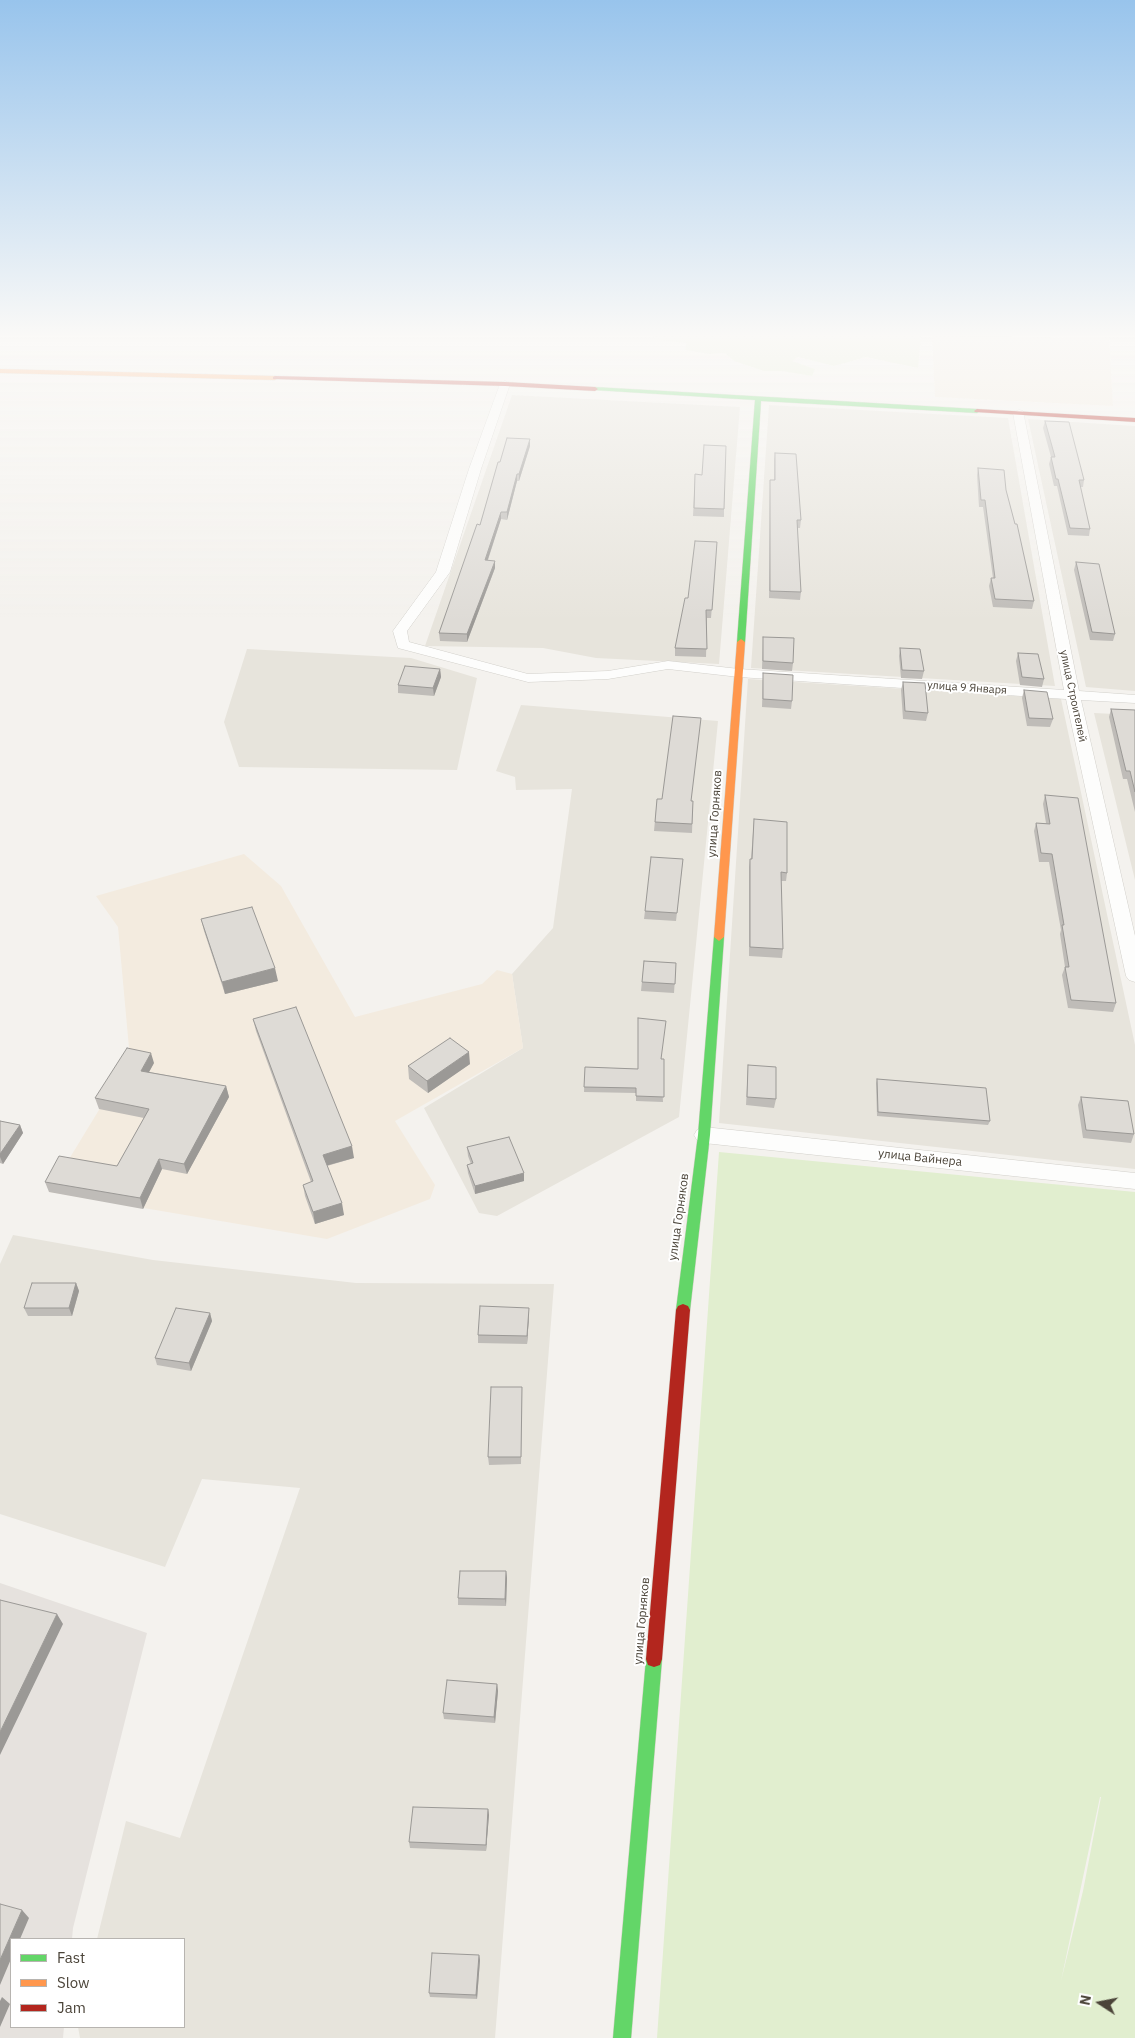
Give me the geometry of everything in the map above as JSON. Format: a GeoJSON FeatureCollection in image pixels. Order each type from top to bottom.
{"type":"FeatureCollection","features":[{"type":"Feature","properties":{"kind":"street"},"geometry":{"type":"LineString","coordinates":[[427,652],[403,645],[400,631],[443,572],[488,431]]}},
{"type":"Feature","properties":{"kind":"street","name":"улица Горняков"},"geometry":{"type":"LineString","coordinates":[[622,2038],[686,1272],[704,1135],[756,431]]}},
{"type":"Feature","properties":{"kind":"street","name":"улица Строителей"},"geometry":{"type":"LineString","coordinates":[[1021,431],[1072,694],[1135,976]]}},
{"type":"Feature","properties":{"kind":"street","name":"улица 9 Января"},"geometry":{"type":"LineString","coordinates":[[427,652],[528,678],[608,675],[668,665],[739,673],[1135,699]]}},
{"type":"Feature","properties":{"kind":"street","name":"улица Вайнера"},"geometry":{"type":"LineString","coordinates":[[704,1135],[1135,1181]]}},
{"type":"Feature","properties":{"kind":"shaded area"},"geometry":{"type":"Polygon","coordinates":[[[499,431],[738,431],[719,664],[596,658],[543,648],[425,646],[499,431]]]}},
{"type":"Feature","properties":{"kind":"shaded area"},"geometry":{"type":"Polygon","coordinates":[[[767,431],[1010,431],[1055,686],[751,668],[767,431]]]}},
{"type":"Feature","properties":{"kind":"shaded area"},"geometry":{"type":"Polygon","coordinates":[[[1031,431],[1135,431],[1135,691],[1086,687],[1031,431]]]}},
{"type":"Feature","properties":{"kind":"shaded area"},"geometry":{"type":"Polygon","coordinates":[[[247,649],[411,658],[477,678],[457,770],[239,767],[224,722],[247,649]]]}},
{"type":"Feature","properties":{"kind":"shaded area"},"geometry":{"type":"Polygon","coordinates":[[[748,679],[1061,699],[1135,1045],[1135,1169],[719,1123],[748,679]]]}},
{"type":"Feature","properties":{"kind":"shaded area"},"geometry":{"type":"Polygon","coordinates":[[[521,705],[718,721],[679,1117],[497,1216],[479,1213],[424,1108],[523,1048],[512,974],[553,928],[572,789],[516,790],[515,777],[496,771],[521,705]]]}},
{"type":"Feature","properties":{"kind":"shaded area"},"geometry":{"type":"Polygon","coordinates":[[[1094,713],[1135,715],[1135,880],[1094,713]]]}},
{"type":"Feature","properties":{"kind":"shaded area"},"geometry":{"type":"Polygon","coordinates":[[[244,854],[281,886],[355,1017],[482,984],[497,970],[512,974],[523,1048],[395,1121],[435,1185],[430,1199],[327,1239],[49,1192],[130,1059],[118,927],[96,896],[244,854]]]}},
{"type":"Feature","properties":{"kind":"shaded area"},"geometry":{"type":"Polygon","coordinates":[[[13,1235],[153,1260],[356,1283],[554,1284],[495,2038],[80,2038],[78,2028],[185,2028],[185,1938],[97,1938],[126,1821],[180,1838],[300,1488],[202,1479],[165,1567],[0,1514],[0,1264],[13,1235]]]}},
{"type":"Feature","properties":{"kind":"shaded area"},"geometry":{"type":"Polygon","coordinates":[[[0,1583],[147,1633],[73,1928],[72,1938],[10,1938],[10,2028],[64,2028],[63,2038],[0,2038],[0,1583]]]}},
{"type":"Feature","properties":{"kind":"green space"},"geometry":{"type":"Polygon","coordinates":[[[719,1152],[1135,1192],[1135,2038],[657,2038],[719,1152]],[[1101,1797],[1061,1981],[1083,1891],[1101,1797]]]}},
{"type":"Feature","properties":{"kind":"building"},"geometry":{"type":"Polygon","coordinates":[[[1048,431],[1071,431],[1084,480],[1079,480],[1090,529],[1070,528],[1051,457],[1055,457],[1048,431]]]}},
{"type":"Feature","properties":{"kind":"building"},"geometry":{"type":"Polygon","coordinates":[[[507,438],[530,439],[519,474],[517,474],[507,512],[501,512],[485,560],[495,561],[467,634],[439,633],[477,524],[480,525],[507,438]]]}},
{"type":"Feature","properties":{"kind":"building"},"geometry":{"type":"Polygon","coordinates":[[[704,445],[726,446],[724,509],[694,508],[695,474],[702,475],[704,445]]]}},
{"type":"Feature","properties":{"kind":"building"},"geometry":{"type":"Polygon","coordinates":[[[775,453],[796,454],[801,520],[797,520],[801,592],[770,591],[770,480],[775,480],[775,453]]]}},
{"type":"Feature","properties":{"kind":"building"},"geometry":{"type":"Polygon","coordinates":[[[978,468],[1004,470],[1006,490],[1015,524],[1017,524],[1034,601],[995,599],[991,578],[995,578],[985,500],[981,500],[978,468]]]}},
{"type":"Feature","properties":{"kind":"building"},"geometry":{"type":"Polygon","coordinates":[[[695,541],[717,542],[712,610],[706,610],[707,649],[675,648],[685,598],[688,598],[695,541]]]}},
{"type":"Feature","properties":{"kind":"building"},"geometry":{"type":"Polygon","coordinates":[[[1076,562],[1099,564],[1115,634],[1092,632],[1076,562]]]}},
{"type":"Feature","properties":{"kind":"building"},"geometry":{"type":"Polygon","coordinates":[[[763,637],[794,638],[793,663],[763,661],[763,637]]]}},
{"type":"Feature","properties":{"kind":"building"},"geometry":{"type":"Polygon","coordinates":[[[900,648],[920,649],[924,671],[902,670],[900,648]]]}},
{"type":"Feature","properties":{"kind":"building"},"geometry":{"type":"Polygon","coordinates":[[[1018,653],[1038,654],[1044,679],[1022,677],[1018,653]]]}},
{"type":"Feature","properties":{"kind":"building"},"geometry":{"type":"Polygon","coordinates":[[[405,666],[440,669],[433,688],[398,685],[405,666]]]}},
{"type":"Feature","properties":{"kind":"building"},"geometry":{"type":"Polygon","coordinates":[[[763,673],[793,675],[792,701],[763,699],[763,673]]]}},
{"type":"Feature","properties":{"kind":"building"},"geometry":{"type":"Polygon","coordinates":[[[903,682],[925,683],[928,713],[905,711],[903,682]]]}},
{"type":"Feature","properties":{"kind":"building"},"geometry":{"type":"Polygon","coordinates":[[[1024,690],[1047,692],[1053,719],[1029,718],[1024,690]]]}},
{"type":"Feature","properties":{"kind":"building"},"geometry":{"type":"Polygon","coordinates":[[[1111,709],[1135,710],[1135,792],[1130,771],[1126,771],[1111,709]]]}},
{"type":"Feature","properties":{"kind":"building"},"geometry":{"type":"Polygon","coordinates":[[[673,716],[701,718],[691,801],[693,801],[692,824],[655,822],[657,799],[662,799],[673,716]]]}},
{"type":"Feature","properties":{"kind":"building"},"geometry":{"type":"Polygon","coordinates":[[[1045,795],[1078,798],[1116,1003],[1071,1000],[1065,967],[1069,967],[1062,925],[1064,925],[1052,854],[1041,853],[1036,823],[1050,824],[1045,795]]]}},
{"type":"Feature","properties":{"kind":"building"},"geometry":{"type":"Polygon","coordinates":[[[754,819],[787,822],[787,873],[781,872],[783,949],[750,947],[750,859],[752,859],[754,819]]]}},
{"type":"Feature","properties":{"kind":"building"},"geometry":{"type":"Polygon","coordinates":[[[651,857],[683,859],[677,913],[645,911],[651,857]]]}},
{"type":"Feature","properties":{"kind":"building"},"geometry":{"type":"Polygon","coordinates":[[[252,907],[275,968],[222,982],[201,919],[252,907]]]}},
{"type":"Feature","properties":{"kind":"building"},"geometry":{"type":"Polygon","coordinates":[[[644,961],[676,963],[675,984],[642,982],[644,961]]]}},
{"type":"Feature","properties":{"kind":"building"},"geometry":{"type":"Polygon","coordinates":[[[296,1007],[352,1146],[323,1155],[342,1203],[313,1212],[303,1185],[313,1181],[253,1019],[296,1007]]]}},
{"type":"Feature","properties":{"kind":"building"},"geometry":{"type":"Polygon","coordinates":[[[638,1018],[666,1021],[661,1059],[664,1059],[664,1097],[636,1096],[636,1088],[584,1087],[585,1067],[638,1069],[638,1018]]]}},
{"type":"Feature","properties":{"kind":"building"},"geometry":{"type":"Polygon","coordinates":[[[450,1038],[469,1052],[427,1081],[408,1066],[450,1038]]]}},
{"type":"Feature","properties":{"kind":"building"},"geometry":{"type":"Polygon","coordinates":[[[127,1048],[151,1053],[141,1071],[226,1086],[184,1164],[159,1159],[140,1198],[45,1182],[59,1156],[117,1166],[149,1109],[95,1098],[127,1048]]]}},
{"type":"Feature","properties":{"kind":"building"},"geometry":{"type":"Polygon","coordinates":[[[748,1065],[776,1067],[776,1099],[747,1097],[748,1065]]]}},
{"type":"Feature","properties":{"kind":"building"},"geometry":{"type":"Polygon","coordinates":[[[877,1079],[986,1088],[990,1121],[878,1112],[877,1079]]]}},
{"type":"Feature","properties":{"kind":"building"},"geometry":{"type":"Polygon","coordinates":[[[1081,1097],[1128,1101],[1134,1134],[1086,1130],[1081,1097]]]}},
{"type":"Feature","properties":{"kind":"building"},"geometry":{"type":"Polygon","coordinates":[[[0,1121],[20,1125],[0,1154],[0,1121]]]}},
{"type":"Feature","properties":{"kind":"building"},"geometry":{"type":"Polygon","coordinates":[[[509,1137],[524,1173],[475,1186],[467,1165],[473,1163],[467,1147],[509,1137]]]}},
{"type":"Feature","properties":{"kind":"building"},"geometry":{"type":"Polygon","coordinates":[[[32,1283],[76,1283],[69,1308],[24,1308],[32,1283]]]}},
{"type":"Feature","properties":{"kind":"building"},"geometry":{"type":"Polygon","coordinates":[[[480,1306],[529,1308],[527,1336],[478,1335],[480,1306]]]}},
{"type":"Feature","properties":{"kind":"building"},"geometry":{"type":"Polygon","coordinates":[[[176,1308],[210,1313],[189,1363],[155,1358],[176,1308]]]}},
{"type":"Feature","properties":{"kind":"building"},"geometry":{"type":"Polygon","coordinates":[[[491,1387],[522,1387],[521,1457],[488,1457],[491,1387]]]}},
{"type":"Feature","properties":{"kind":"building"},"geometry":{"type":"Polygon","coordinates":[[[460,1571],[506,1571],[505,1599],[458,1598],[460,1571]]]}},
{"type":"Feature","properties":{"kind":"building"},"geometry":{"type":"Polygon","coordinates":[[[0,1600],[57,1614],[0,1732],[0,1600]]]}},
{"type":"Feature","properties":{"kind":"building"},"geometry":{"type":"Polygon","coordinates":[[[447,1680],[497,1684],[494,1717],[443,1713],[447,1680]]]}},
{"type":"Feature","properties":{"kind":"building"},"geometry":{"type":"Polygon","coordinates":[[[413,1807],[488,1809],[486,1845],[409,1842],[413,1807]]]}},
{"type":"Feature","properties":{"kind":"building"},"geometry":{"type":"Polygon","coordinates":[[[0,1904],[22,1910],[0,1960],[0,1904]]]}},
{"type":"Feature","properties":{"kind":"building"},"geometry":{"type":"Polygon","coordinates":[[[432,1953],[479,1955],[476,1995],[429,1993],[432,1953]]]}},
{"type":"Feature","properties":{"kind":"traffic: fast"},"geometry":{"type":"LineString","coordinates":[[741,642],[756,431]]}},
{"type":"Feature","properties":{"kind":"traffic: fast"},"geometry":{"type":"LineString","coordinates":[[683,1310],[704,1135],[719,937]]}},
{"type":"Feature","properties":{"kind":"traffic: fast"},"geometry":{"type":"LineString","coordinates":[[622,2038],[654,1659]]}},
{"type":"Feature","properties":{"kind":"traffic: slow"},"geometry":{"type":"LineString","coordinates":[[719,937],[741,642]]}},
{"type":"Feature","properties":{"kind":"traffic: jam"},"geometry":{"type":"LineString","coordinates":[[654,1659],[683,1310]]}}]}
